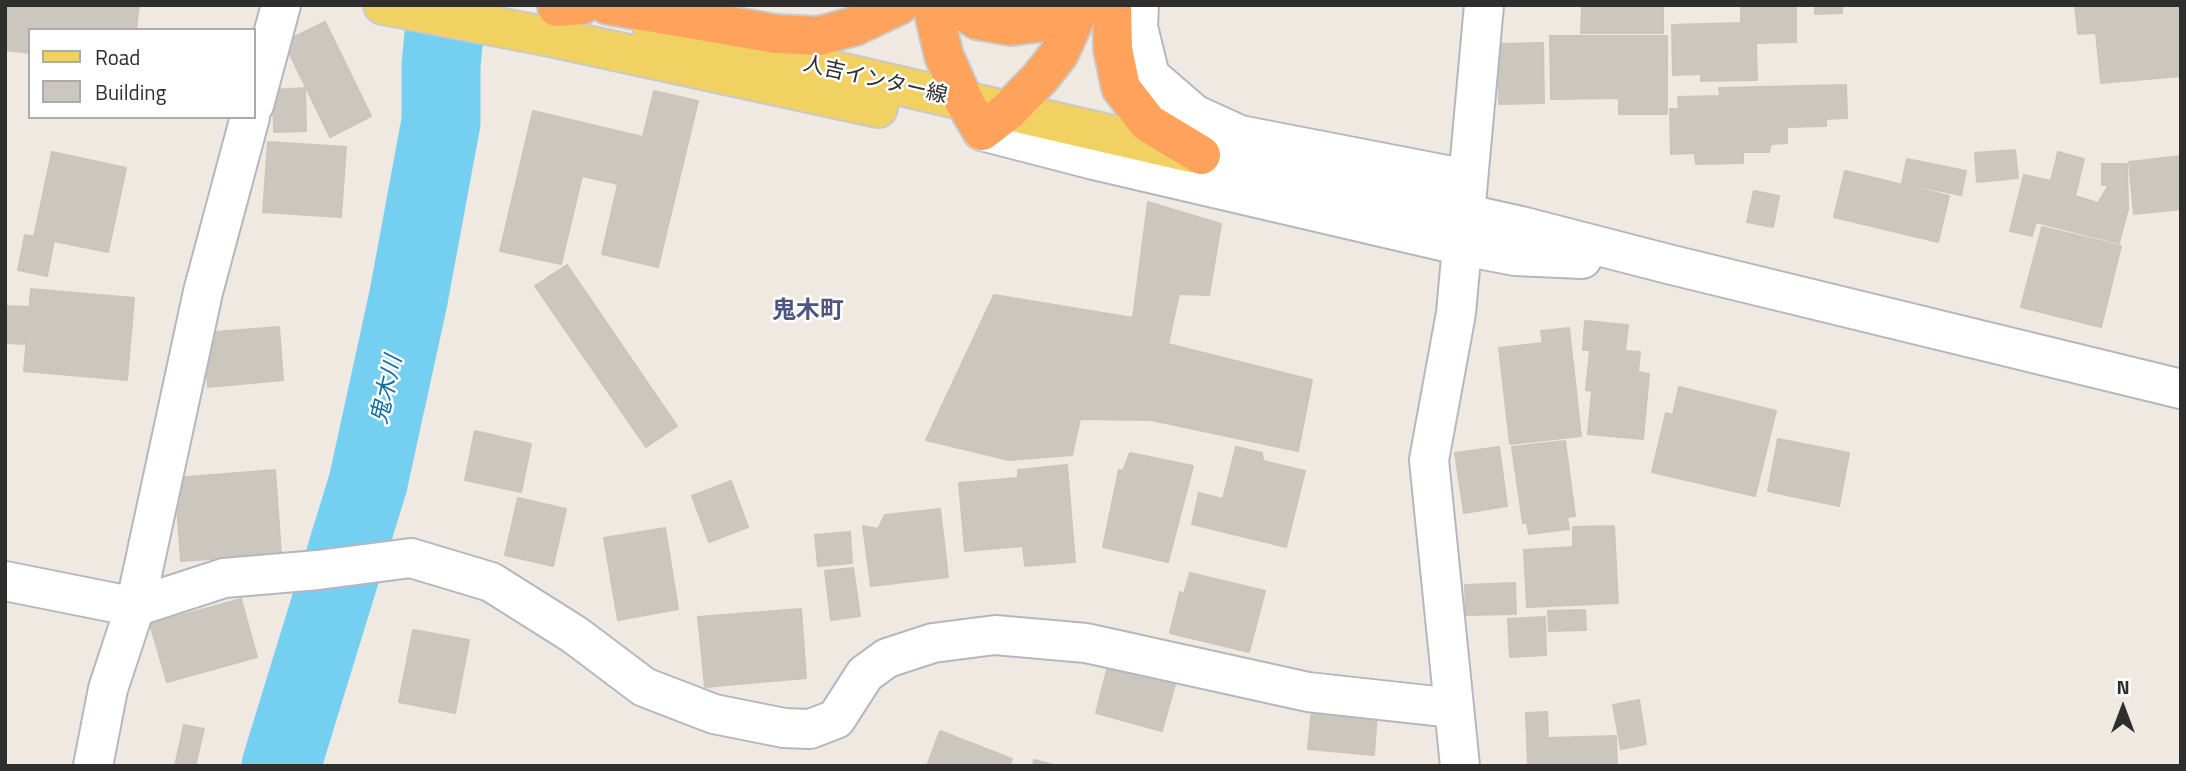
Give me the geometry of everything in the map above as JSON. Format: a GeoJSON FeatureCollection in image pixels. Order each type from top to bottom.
{"type":"FeatureCollection","features":[{"type":"Feature","properties":{"kind":"highway"},"geometry":{"type":"LineString","coordinates":[[608,5],[776,34],[819,36],[855,26],[900,5]]}},
{"type":"Feature","properties":{"kind":"highway"},"geometry":{"type":"LineString","coordinates":[[932,5],[944,56],[985,115],[1040,78],[1091,7]]}},
{"type":"Feature","properties":{"kind":"highway"},"geometry":{"type":"LineString","coordinates":[[955,5],[977,20],[1011,26],[1052,21],[1091,7]]}},
{"type":"Feature","properties":{"kind":"highway"},"geometry":{"type":"LineString","coordinates":[[1091,7],[1113,49],[1121,88],[1148,123],[1202,155]]}},
{"type":"Feature","properties":{"kind":"main road","name":"人吉インター線"},"geometry":{"type":"LineString","coordinates":[[397,8],[507,29],[559,12],[985,115],[1202,155]]}},
{"type":"Feature","properties":{"kind":"street"},"geometry":{"type":"LineString","coordinates":[[256,98],[281,5]]}},
{"type":"Feature","properties":{"kind":"street"},"geometry":{"type":"LineString","coordinates":[[1139,5],[1138,27],[1150,76],[1194,114],[1240,135],[1465,213]]}},
{"type":"Feature","properties":{"kind":"street"},"geometry":{"type":"LineString","coordinates":[[1460,766],[1429,460],[1456,313],[1484,5]]}},
{"type":"Feature","properties":{"kind":"street"},"geometry":{"type":"LineString","coordinates":[[985,115],[1094,160],[1465,213]]}},
{"type":"Feature","properties":{"kind":"street"},"geometry":{"type":"LineString","coordinates":[[93,766],[108,689],[135,607],[203,292],[249,119]]}},
{"type":"Feature","properties":{"kind":"street"},"geometry":{"type":"LineString","coordinates":[[1202,155],[1465,213],[2181,388]]}},
{"type":"Feature","properties":{"kind":"street"},"geometry":{"type":"LineString","coordinates":[[5,581],[135,607],[224,579],[411,558],[491,582],[575,635],[644,687],[714,714],[784,728],[810,729],[836,719],[865,674],[887,658],[933,643],[995,635],[1086,643],[1308,692],[1454,708]]}},
{"type":"Feature","properties":{"kind":"building"},"geometry":{"type":"Polygon","coordinates":[[[5,5],[139,5],[136,28],[28,28],[28,53],[5,50],[5,5]]]}},
{"type":"Feature","properties":{"kind":"building"},"geometry":{"type":"Polygon","coordinates":[[[1582,5],[1663,5],[1663,33],[1581,33],[1582,5]]]}},
{"type":"Feature","properties":{"kind":"building"},"geometry":{"type":"Polygon","coordinates":[[[1741,5],[1796,5],[1796,42],[1756,43],[1757,80],[1701,81],[1701,74],[1673,75],[1672,25],[1741,23],[1741,5]]]}},
{"type":"Feature","properties":{"kind":"building"},"geometry":{"type":"Polygon","coordinates":[[[1815,5],[1842,5],[1842,13],[1815,14],[1815,5]]]}},
{"type":"Feature","properties":{"kind":"building"},"geometry":{"type":"Polygon","coordinates":[[[2075,5],[2181,5],[2181,76],[2101,83],[2096,33],[2078,34],[2075,5]]]}},
{"type":"Feature","properties":{"kind":"building"},"geometry":{"type":"Polygon","coordinates":[[[325,22],[371,116],[330,137],[284,42],[325,22]]]}},
{"type":"Feature","properties":{"kind":"building"},"geometry":{"type":"Polygon","coordinates":[[[1550,36],[1667,36],[1667,114],[1619,114],[1619,98],[1551,99],[1550,36]]]}},
{"type":"Feature","properties":{"kind":"building"},"geometry":{"type":"Polygon","coordinates":[[[1543,43],[1544,103],[1499,104],[1497,44],[1543,43]]]}},
{"type":"Feature","properties":{"kind":"building"},"geometry":{"type":"Polygon","coordinates":[[[1846,85],[1847,118],[1826,119],[1826,126],[1787,127],[1787,143],[1771,144],[1769,152],[1743,152],[1743,163],[1696,164],[1695,153],[1671,154],[1670,109],[1679,109],[1678,97],[1720,96],[1719,88],[1846,85]]]}},
{"type":"Feature","properties":{"kind":"building"},"geometry":{"type":"Polygon","coordinates":[[[305,88],[306,131],[274,132],[273,90],[305,88]]]}},
{"type":"Feature","properties":{"kind":"building"},"geometry":{"type":"Polygon","coordinates":[[[654,91],[698,101],[658,267],[602,254],[618,184],[582,176],[561,264],[500,251],[533,111],[643,137],[654,91]]]}},
{"type":"Feature","properties":{"kind":"building"},"geometry":{"type":"Polygon","coordinates":[[[268,142],[346,147],[341,217],[263,212],[268,142]]]}},
{"type":"Feature","properties":{"kind":"building"},"geometry":{"type":"Polygon","coordinates":[[[2015,150],[2018,178],[1977,182],[1975,153],[2015,150]]]}},
{"type":"Feature","properties":{"kind":"building"},"geometry":{"type":"Polygon","coordinates":[[[52,152],[126,168],[108,252],[34,237],[52,152]]]}},
{"type":"Feature","properties":{"kind":"building"},"geometry":{"type":"Polygon","coordinates":[[[2058,152],[2084,159],[2075,196],[2098,203],[2109,185],[2102,185],[2102,164],[2127,164],[2128,209],[2119,243],[2036,222],[2032,236],[2010,231],[2024,175],[2051,181],[2058,152]]]}},
{"type":"Feature","properties":{"kind":"building"},"geometry":{"type":"Polygon","coordinates":[[[2181,156],[2181,209],[2134,214],[2129,162],[2181,156]]]}},
{"type":"Feature","properties":{"kind":"building"},"geometry":{"type":"Polygon","coordinates":[[[1907,159],[1966,171],[1961,195],[1902,183],[1907,159]]]}},
{"type":"Feature","properties":{"kind":"building"},"geometry":{"type":"Polygon","coordinates":[[[1845,171],[1949,196],[1938,242],[1834,217],[1845,171]]]}},
{"type":"Feature","properties":{"kind":"building"},"geometry":{"type":"Polygon","coordinates":[[[1754,191],[1779,196],[1773,227],[1747,222],[1754,191]]]}},
{"type":"Feature","properties":{"kind":"building"},"geometry":{"type":"Polygon","coordinates":[[[1148,202],[1221,224],[1209,295],[1179,294],[1168,344],[1312,380],[1298,451],[1151,420],[1080,419],[1072,455],[1009,460],[926,440],[994,295],[1133,318],[1148,202]]]}},
{"type":"Feature","properties":{"kind":"building"},"geometry":{"type":"Polygon","coordinates":[[[2042,227],[2121,246],[2101,327],[2021,307],[2042,227]]]}},
{"type":"Feature","properties":{"kind":"building"},"geometry":{"type":"Polygon","coordinates":[[[25,235],[54,240],[47,276],[18,270],[25,235]]]}},
{"type":"Feature","properties":{"kind":"building"},"geometry":{"type":"Polygon","coordinates":[[[567,265],[677,426],[646,447],[535,286],[567,265]]]}},
{"type":"Feature","properties":{"kind":"building"},"geometry":{"type":"Polygon","coordinates":[[[31,289],[134,298],[127,380],[24,371],[31,289]]]}},
{"type":"Feature","properties":{"kind":"building"},"geometry":{"type":"Polygon","coordinates":[[[6,306],[29,307],[26,344],[5,343],[6,306]]]}},
{"type":"Feature","properties":{"kind":"building"},"geometry":{"type":"Polygon","coordinates":[[[1585,321],[1628,325],[1625,351],[1640,352],[1638,372],[1649,374],[1643,439],[1588,434],[1592,391],[1586,390],[1590,350],[1583,350],[1585,321]]]}},
{"type":"Feature","properties":{"kind":"building"},"geometry":{"type":"Polygon","coordinates":[[[279,327],[283,380],[208,387],[203,333],[279,327]]]}},
{"type":"Feature","properties":{"kind":"building"},"geometry":{"type":"Polygon","coordinates":[[[1569,328],[1581,436],[1510,444],[1499,348],[1543,343],[1541,331],[1569,328]]]}},
{"type":"Feature","properties":{"kind":"building"},"geometry":{"type":"Polygon","coordinates":[[[1679,387],[1776,411],[1755,496],[1652,472],[1666,413],[1673,415],[1679,387]]]}},
{"type":"Feature","properties":{"kind":"building"},"geometry":{"type":"Polygon","coordinates":[[[475,431],[531,444],[521,492],[465,480],[475,431]]]}},
{"type":"Feature","properties":{"kind":"building"},"geometry":{"type":"Polygon","coordinates":[[[1778,439],[1849,453],[1839,506],[1768,491],[1778,439]]]}},
{"type":"Feature","properties":{"kind":"building"},"geometry":{"type":"Polygon","coordinates":[[[1565,441],[1575,516],[1567,517],[1569,529],[1529,534],[1527,522],[1523,523],[1512,447],[1565,441]]]}},
{"type":"Feature","properties":{"kind":"building"},"geometry":{"type":"Polygon","coordinates":[[[1236,447],[1262,453],[1263,461],[1305,471],[1286,547],[1192,524],[1199,493],[1223,499],[1236,447]]]}},
{"type":"Feature","properties":{"kind":"building"},"geometry":{"type":"Polygon","coordinates":[[[1499,447],[1507,506],[1464,513],[1455,453],[1499,447]]]}},
{"type":"Feature","properties":{"kind":"building"},"geometry":{"type":"Polygon","coordinates":[[[1130,453],[1193,466],[1168,562],[1103,547],[1119,470],[1123,471],[1130,453]]]}},
{"type":"Feature","properties":{"kind":"building"},"geometry":{"type":"Polygon","coordinates":[[[1067,465],[1075,562],[1025,566],[1023,546],[965,551],[959,483],[1018,478],[1018,470],[1067,465]]]}},
{"type":"Feature","properties":{"kind":"building"},"geometry":{"type":"Polygon","coordinates":[[[275,470],[281,554],[181,561],[175,478],[275,470]]]}},
{"type":"Feature","properties":{"kind":"building"},"geometry":{"type":"Polygon","coordinates":[[[731,481],[748,527],[709,542],[692,496],[731,481]]]}},
{"type":"Feature","properties":{"kind":"building"},"geometry":{"type":"Polygon","coordinates":[[[518,498],[566,509],[553,566],[505,555],[518,498]]]}},
{"type":"Feature","properties":{"kind":"building"},"geometry":{"type":"Polygon","coordinates":[[[940,509],[948,577],[871,586],[863,526],[878,529],[885,515],[940,509]]]}},
{"type":"Feature","properties":{"kind":"building"},"geometry":{"type":"Polygon","coordinates":[[[1614,526],[1618,603],[1527,607],[1524,550],[1573,547],[1573,527],[1614,526]]]}},
{"type":"Feature","properties":{"kind":"building"},"geometry":{"type":"Polygon","coordinates":[[[665,528],[678,609],[618,620],[604,538],[665,528]]]}},
{"type":"Feature","properties":{"kind":"building"},"geometry":{"type":"Polygon","coordinates":[[[850,532],[852,563],[818,566],[815,535],[850,532]]]}},
{"type":"Feature","properties":{"kind":"building"},"geometry":{"type":"Polygon","coordinates":[[[853,568],[860,616],[831,620],[825,571],[853,568]]]}},
{"type":"Feature","properties":{"kind":"building"},"geometry":{"type":"Polygon","coordinates":[[[1190,573],[1265,591],[1249,652],[1170,633],[1180,592],[1184,594],[1190,573]]]}},
{"type":"Feature","properties":{"kind":"building"},"geometry":{"type":"Polygon","coordinates":[[[1515,583],[1516,614],[1466,615],[1465,585],[1515,583]]]}},
{"type":"Feature","properties":{"kind":"building"},"geometry":{"type":"Polygon","coordinates":[[[241,599],[257,657],[167,682],[150,624],[241,599]]]}},
{"type":"Feature","properties":{"kind":"building"},"geometry":{"type":"Polygon","coordinates":[[[801,609],[806,678],[705,687],[698,617],[801,609]]]}},
{"type":"Feature","properties":{"kind":"building"},"geometry":{"type":"Polygon","coordinates":[[[1585,610],[1586,630],[1549,631],[1548,611],[1585,610]]]}},
{"type":"Feature","properties":{"kind":"building"},"geometry":{"type":"Polygon","coordinates":[[[1545,617],[1546,655],[1510,657],[1508,619],[1545,617]]]}},
{"type":"Feature","properties":{"kind":"building"},"geometry":{"type":"Polygon","coordinates":[[[413,630],[469,640],[455,713],[399,702],[413,630]]]}},
{"type":"Feature","properties":{"kind":"building"},"geometry":{"type":"Polygon","coordinates":[[[1108,666],[1175,684],[1162,731],[1096,713],[1108,666]]]}},
{"type":"Feature","properties":{"kind":"building"},"geometry":{"type":"Polygon","coordinates":[[[1639,700],[1646,744],[1621,749],[1613,705],[1639,700]]]}},
{"type":"Feature","properties":{"kind":"building"},"geometry":{"type":"Polygon","coordinates":[[[1312,708],[1377,713],[1374,755],[1308,749],[1312,708]]]}},
{"type":"Feature","properties":{"kind":"building"},"geometry":{"type":"Polygon","coordinates":[[[1547,712],[1548,738],[1616,736],[1617,766],[1528,766],[1526,713],[1547,712]]]}},
{"type":"Feature","properties":{"kind":"building"},"geometry":{"type":"Polygon","coordinates":[[[184,725],[204,729],[195,766],[175,766],[184,725]]]}},
{"type":"Feature","properties":{"kind":"building"},"geometry":{"type":"Polygon","coordinates":[[[940,731],[1012,759],[1009,766],[927,766],[940,731]]]}},
{"type":"Feature","properties":{"kind":"building"},"geometry":{"type":"Polygon","coordinates":[[[1034,760],[1057,766],[1033,766],[1034,760]]]}},
{"type":"Feature","properties":{"kind":"waterway","name":"鬼木川"},"geometry":{"type":"LineString","coordinates":[[281,766],[368,483],[408,300],[441,122],[441,65],[447,5]]}},
{"type":"Feature","properties":{"kind":"district","name":"鬼木町"},"geometry":{"type":"Point","coordinates":[808,312]}}]}
